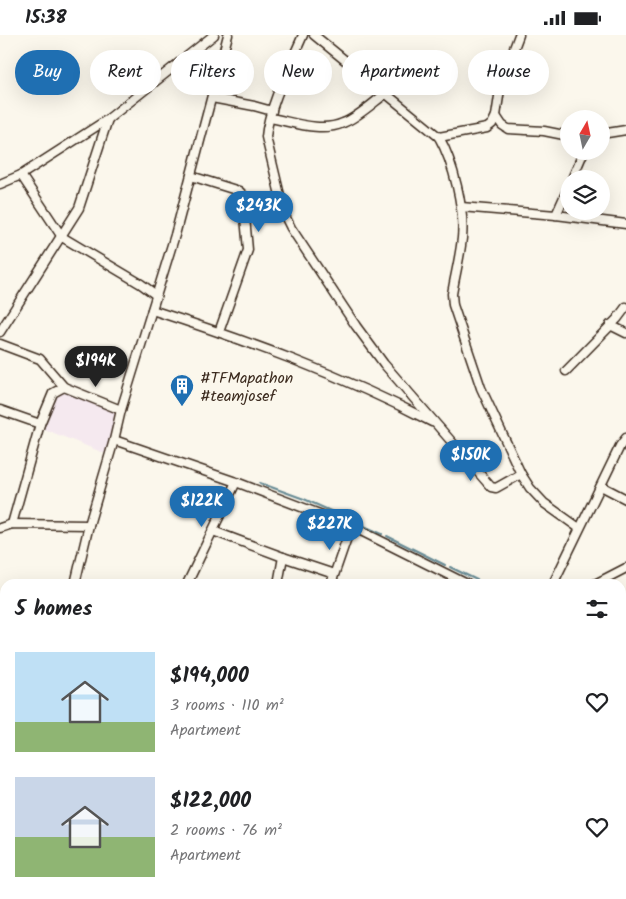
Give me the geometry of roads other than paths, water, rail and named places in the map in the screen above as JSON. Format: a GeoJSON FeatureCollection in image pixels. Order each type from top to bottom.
{"type":"FeatureCollection","features":[{"type":"Feature","properties":{"kind":"street"},"geometry":{"type":"LineString","coordinates":[[0,184],[20,175],[108,119],[214,35]]}},
{"type":"Feature","properties":{"kind":"street"},"geometry":{"type":"LineString","coordinates":[[77,579],[88,525],[192,176],[228,35]]}},
{"type":"Feature","properties":{"kind":"street"},"geometry":{"type":"LineString","coordinates":[[303,35],[271,115],[266,137],[285,216],[356,326],[384,364],[491,487],[496,488],[521,474]]}},
{"type":"Feature","properties":{"kind":"street"},"geometry":{"type":"LineString","coordinates":[[314,35],[342,58]]}},
{"type":"Feature","properties":{"kind":"street"},"geometry":{"type":"LineString","coordinates":[[439,137],[487,128],[492,124],[496,116],[501,83],[518,35]]}},
{"type":"Feature","properties":{"kind":"street"},"geometry":{"type":"LineString","coordinates":[[212,98],[254,106],[271,115],[318,127],[345,123],[384,95]]}},
{"type":"Feature","properties":{"kind":"street"},"geometry":{"type":"LineString","coordinates":[[386,95],[439,137],[447,155],[461,207],[462,238],[452,295],[453,305],[481,388],[521,474],[530,488],[544,503],[579,528]]}},
{"type":"Feature","properties":{"kind":"street"},"geometry":{"type":"LineString","coordinates":[[496,116],[502,125],[508,129],[544,131],[560,134]]}},
{"type":"Feature","properties":{"kind":"street"},"geometry":{"type":"LineString","coordinates":[[0,333],[62,237],[82,199],[108,119]]}},
{"type":"Feature","properties":{"kind":"street"},"geometry":{"type":"LineString","coordinates":[[610,133],[626,130]]}},
{"type":"Feature","properties":{"kind":"street"},"geometry":{"type":"LineString","coordinates":[[20,175],[62,237],[156,295]]}},
{"type":"Feature","properties":{"kind":"street"},"geometry":{"type":"LineString","coordinates":[[192,176],[238,191],[243,195],[248,250],[219,332]]}},
{"type":"Feature","properties":{"kind":"street"},"geometry":{"type":"LineString","coordinates":[[556,215],[560,206]]}},
{"type":"Feature","properties":{"kind":"street"},"geometry":{"type":"LineString","coordinates":[[461,207],[556,215],[626,224]]}},
{"type":"Feature","properties":{"kind":"street"},"geometry":{"type":"LineString","coordinates":[[566,371],[626,307]]}},
{"type":"Feature","properties":{"kind":"street"},"geometry":{"type":"LineString","coordinates":[[152,310],[219,332],[338,377],[436,424]]}},
{"type":"Feature","properties":{"kind":"street"},"geometry":{"type":"LineString","coordinates":[[610,325],[626,333]]}},
{"type":"Feature","properties":{"kind":"street"},"geometry":{"type":"LineString","coordinates":[[0,344],[40,359],[64,387],[121,410]]}},
{"type":"Feature","properties":{"kind":"street"},"geometry":{"type":"LineString","coordinates":[[12,524],[40,424],[53,393],[64,387]]}},
{"type":"Feature","properties":{"kind":"street"},"geometry":{"type":"LineString","coordinates":[[0,409],[40,424]]}},
{"type":"Feature","properties":{"kind":"street"},"geometry":{"type":"LineString","coordinates":[[558,579],[579,528],[620,446],[626,438]]}},
{"type":"Feature","properties":{"kind":"street"},"geometry":{"type":"LineString","coordinates":[[114,441],[236,482],[351,526],[457,579]]}},
{"type":"Feature","properties":{"kind":"street"},"geometry":{"type":"LineString","coordinates":[[189,579],[236,482]]}},
{"type":"Feature","properties":{"kind":"street"},"geometry":{"type":"LineString","coordinates":[[600,486],[626,499]]}},
{"type":"Feature","properties":{"kind":"street"},"geometry":{"type":"LineString","coordinates":[[0,528],[12,524],[88,525]]}},
{"type":"Feature","properties":{"kind":"street"},"geometry":{"type":"LineString","coordinates":[[332,579],[351,526]]}},
{"type":"Feature","properties":{"kind":"street"},"geometry":{"type":"LineString","coordinates":[[213,531],[334,574]]}},
{"type":"Feature","properties":{"kind":"street"},"geometry":{"type":"LineString","coordinates":[[279,579],[283,557]]}},
{"type":"Feature","properties":{"kind":"street"},"geometry":{"type":"LineString","coordinates":[[605,579],[626,568]]}},
{"type":"Feature","properties":{"kind":"waterway"},"geometry":{"type":"LineString","coordinates":[[260,483],[304,499],[382,534]]}},
{"type":"Feature","properties":{"kind":"waterway"},"geometry":{"type":"LineString","coordinates":[[387,536],[445,565]]}},
{"type":"Feature","properties":{"kind":"waterway"},"geometry":{"type":"LineString","coordinates":[[450,567],[475,579]]}},
{"type":"Feature","properties":{"kind":"place","name":"#TFMapathon #teamjosef"},"geometry":{"type":"Point","coordinates":[182,407]}}]}
